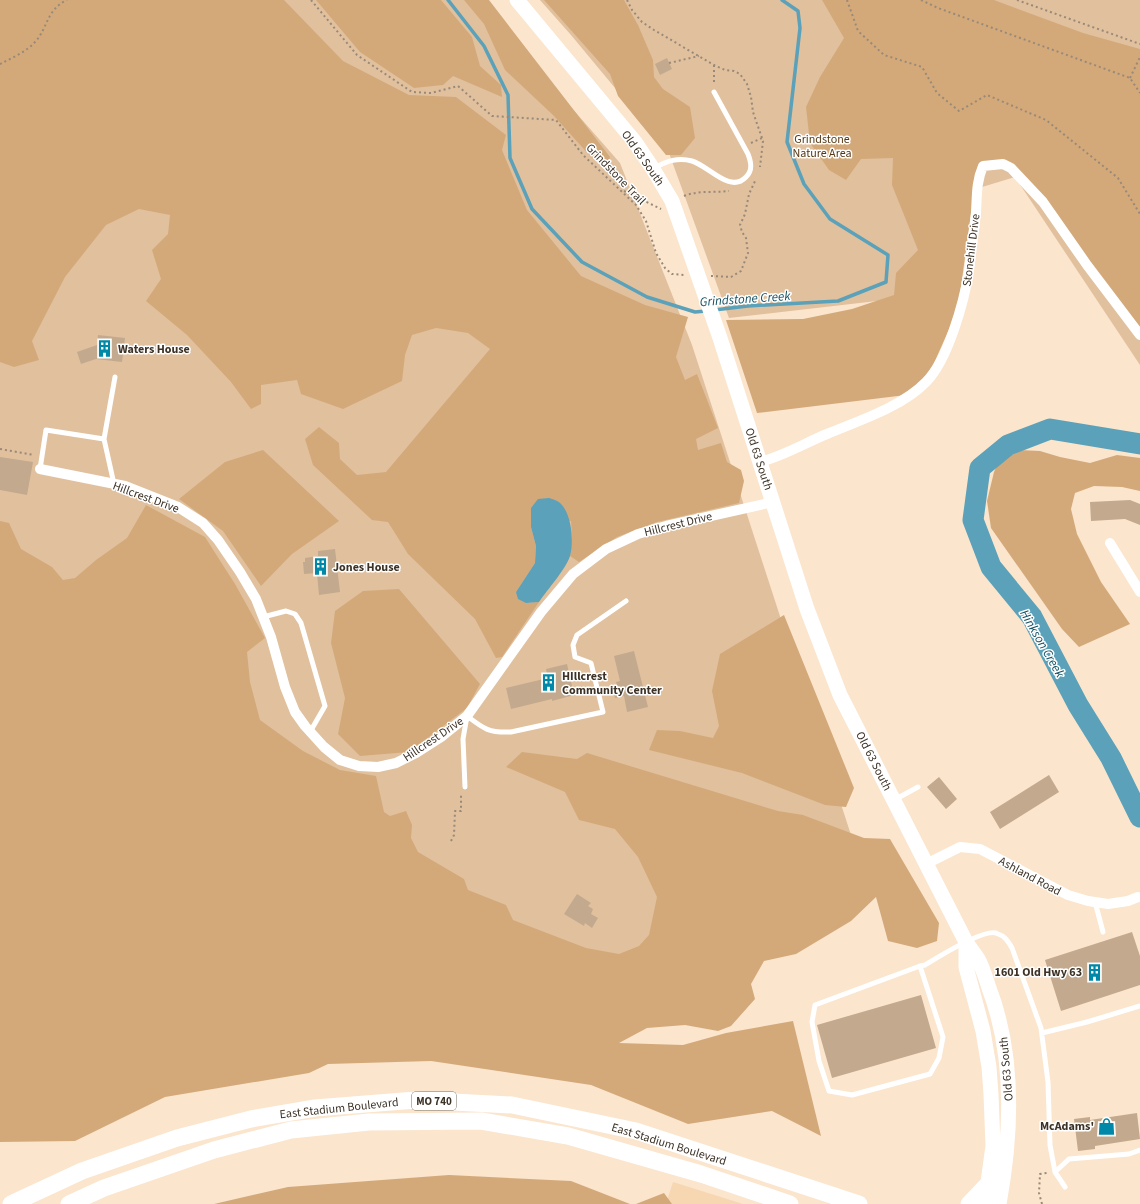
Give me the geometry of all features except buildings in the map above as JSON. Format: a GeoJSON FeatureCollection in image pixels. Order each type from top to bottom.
{"type":"FeatureCollection","features":[{"type":"Feature","properties":{"kind":"main road","name":"Old 63 South"},"geometry":{"type":"LineString","coordinates":[[517,0],[634,142],[653,169],[672,201],[691,270],[720,338],[774,502],[807,609],[840,695],[966,942],[979,961],[997,1008],[1003,1032],[1006,1054],[1009,1094],[1007,1152],[999,1204]]}},
{"type":"Feature","properties":{"kind":"main road","name":"Old 63 South"},"geometry":{"type":"LineString","coordinates":[[966,942],[966,967],[983,1031],[989,1067],[992,1146],[985,1204]]}},
{"type":"Feature","properties":{"kind":"main road","name":"East Stadium Boulevard"},"geometry":{"type":"LineString","coordinates":[[11,1204],[90,1169],[177,1138],[251,1119],[315,1108],[416,1100],[512,1105],[636,1131],[859,1204]]}},
{"type":"Feature","properties":{"kind":"main road","name":"East Stadium Boulevard"},"geometry":{"type":"LineString","coordinates":[[69,1204],[104,1188],[214,1150],[291,1130],[369,1122],[474,1121],[568,1136],[701,1174],[790,1204]]}},
{"type":"Feature","properties":{"kind":"main road"},"geometry":{"type":"LineString","coordinates":[[969,1204],[988,1184]]}},
{"type":"Feature","properties":{"kind":"street","name":"Stonehill Drive"},"geometry":{"type":"LineString","coordinates":[[760,462],[871,417],[907,397],[926,382],[939,365],[951,337],[966,290],[976,214],[977,186],[979,175],[984,166],[1003,164],[1011,168],[1043,202],[1087,265],[1140,335]]}},
{"type":"Feature","properties":{"kind":"street","name":"Hillcrest Drive"},"geometry":{"type":"LineString","coordinates":[[40,469],[124,486],[178,507],[203,523],[218,540],[256,599],[271,637],[290,701],[305,726],[324,747],[340,760],[359,766],[378,767],[396,763],[416,753],[467,716],[541,612],[573,574],[606,549],[638,534],[666,526],[774,502]]}},
{"type":"Feature","properties":{"kind":"street"},"geometry":{"type":"LineString","coordinates":[[1110,543],[1140,592]]}},
{"type":"Feature","properties":{"kind":"street","name":"Ashland Road"},"geometry":{"type":"LineString","coordinates":[[926,864],[960,846],[980,849],[1068,895],[1108,904],[1139,899]]}},
{"type":"Feature","properties":{"kind":"lane"},"geometry":{"type":"LineString","coordinates":[[653,169],[675,159],[687,160],[709,170],[730,183],[739,182],[746,178],[750,172],[751,165],[748,154],[714,92]]}},
{"type":"Feature","properties":{"kind":"lane"},"geometry":{"type":"LineString","coordinates":[[114,484],[104,439],[115,377]]}},
{"type":"Feature","properties":{"kind":"lane"},"geometry":{"type":"LineString","coordinates":[[40,469],[46,430],[104,439]]}},
{"type":"Feature","properties":{"kind":"lane"},"geometry":{"type":"LineString","coordinates":[[465,787],[464,739],[467,716],[484,728],[497,733],[512,732],[603,712],[591,663],[575,657],[573,645],[577,635],[626,601]]}},
{"type":"Feature","properties":{"kind":"lane"},"geometry":{"type":"LineString","coordinates":[[264,617],[286,611],[295,614],[301,623],[325,706],[310,732]]}},
{"type":"Feature","properties":{"kind":"lane"},"geometry":{"type":"LineString","coordinates":[[893,801],[918,787]]}},
{"type":"Feature","properties":{"kind":"lane"},"geometry":{"type":"LineString","coordinates":[[1095,902],[1103,932]]}},
{"type":"Feature","properties":{"kind":"lane"},"geometry":{"type":"LineString","coordinates":[[920,966],[943,1037],[939,1058],[930,1074],[852,1095],[829,1091],[819,1061],[812,1022],[814,1005],[920,966],[966,942],[985,934],[995,932],[1006,937],[1012,948],[1042,1034],[1048,1082],[1050,1145],[1055,1172],[1065,1188]]}},
{"type":"Feature","properties":{"kind":"lane"},"geometry":{"type":"LineString","coordinates":[[1042,1034],[1140,1006]]}},
{"type":"Feature","properties":{"kind":"lane"},"geometry":{"type":"LineString","coordinates":[[1055,1172],[1069,1159],[1129,1154],[1140,1150]]}},
{"type":"Feature","properties":{"kind":"path"},"geometry":{"type":"LineString","coordinates":[[0,64],[25,51],[36,41],[52,12],[59,4],[67,0]]}},
{"type":"Feature","properties":{"kind":"path","name":"Grindstone Trail"},"geometry":{"type":"LineString","coordinates":[[311,0],[357,55],[412,92],[431,93],[458,86],[492,116],[556,120],[583,155],[636,205],[646,221],[656,253],[665,268],[672,274],[691,270]]}},
{"type":"Feature","properties":{"kind":"path"},"geometry":{"type":"LineString","coordinates":[[626,0],[642,22],[654,30],[714,65],[740,74],[747,84],[753,112],[763,141],[762,160],[759,171]]}},
{"type":"Feature","properties":{"kind":"path"},"geometry":{"type":"LineString","coordinates":[[847,0],[858,31],[884,55],[922,67],[937,93],[959,111],[987,95],[1046,120],[1118,178],[1140,214]]}},
{"type":"Feature","properties":{"kind":"path"},"geometry":{"type":"LineString","coordinates":[[921,0],[1130,78],[1140,93]]}},
{"type":"Feature","properties":{"kind":"path"},"geometry":{"type":"LineString","coordinates":[[1018,0],[1140,44]]}},
{"type":"Feature","properties":{"kind":"path"},"geometry":{"type":"LineString","coordinates":[[669,64],[698,56]]}},
{"type":"Feature","properties":{"kind":"path"},"geometry":{"type":"LineString","coordinates":[[1130,78],[1140,57]]}},
{"type":"Feature","properties":{"kind":"path"},"geometry":{"type":"LineString","coordinates":[[714,65],[714,92]]}},
{"type":"Feature","properties":{"kind":"path"},"geometry":{"type":"LineString","coordinates":[[744,147],[762,138]]}},
{"type":"Feature","properties":{"kind":"path"},"geometry":{"type":"LineString","coordinates":[[710,276],[731,277],[741,271],[748,253],[746,238],[740,225],[745,214],[748,194],[757,177]]}},
{"type":"Feature","properties":{"kind":"path"},"geometry":{"type":"LineString","coordinates":[[747,187],[754,184]]}},
{"type":"Feature","properties":{"kind":"path"},"geometry":{"type":"LineString","coordinates":[[621,190],[660,209],[672,201],[687,195],[703,191],[716,192],[735,190]]}},
{"type":"Feature","properties":{"kind":"path"},"geometry":{"type":"LineString","coordinates":[[0,449],[42,457]]}},
{"type":"Feature","properties":{"kind":"path"},"geometry":{"type":"LineString","coordinates":[[451,841],[454,835],[455,811],[462,811],[461,794],[465,787]]}},
{"type":"Feature","properties":{"kind":"path"},"geometry":{"type":"LineString","coordinates":[[1042,1204],[1039,1192],[1040,1174],[1055,1172]]}},
{"type":"Feature","properties":{"kind":"shaded area"},"geometry":{"type":"Polygon","coordinates":[[[673,1182],[743,1204],[666,1204],[673,1182]]]}},
{"type":"Feature","properties":{"kind":"green space"},"geometry":{"type":"Polygon","coordinates":[[[0,0],[477,0],[620,163],[692,345],[851,835],[576,990],[0,1109],[0,0]]]}},
{"type":"Feature","properties":{"kind":"green space"},"geometry":{"type":"Polygon","coordinates":[[[0,0],[284,0],[343,61],[409,95],[456,97],[506,135],[502,150],[527,210],[581,276],[645,305],[688,317],[676,357],[685,380],[697,374],[718,428],[696,439],[698,450],[721,443],[727,462],[741,470],[744,481],[739,503],[657,522],[617,537],[579,562],[570,556],[572,539],[571,521],[531,527],[536,546],[535,563],[516,592],[526,603],[539,602],[502,657],[496,658],[475,619],[408,554],[388,522],[372,520],[313,465],[305,439],[319,427],[339,443],[340,459],[357,475],[386,472],[490,349],[468,333],[436,328],[412,335],[405,355],[402,381],[343,409],[301,394],[297,380],[261,385],[261,404],[251,409],[231,382],[187,335],[146,301],[161,279],[152,250],[168,234],[170,215],[139,209],[106,225],[65,277],[32,341],[39,360],[14,367],[0,362],[0,0]]]}},
{"type":"Feature","properties":{"kind":"green space"},"geometry":{"type":"Polygon","coordinates":[[[316,0],[441,0],[472,37],[480,66],[501,85],[502,97],[453,76],[443,85],[414,88],[360,52],[316,0]]]}},
{"type":"Feature","properties":{"kind":"green space"},"geometry":{"type":"Polygon","coordinates":[[[464,0],[489,0],[610,157],[608,165],[592,158],[553,115],[505,70],[484,24],[464,0]]]}},
{"type":"Feature","properties":{"kind":"green space","name":"Grindstone Nature Area"},"geometry":{"type":"Polygon","coordinates":[[[540,0],[1140,0],[1140,365],[1015,177],[959,194],[919,382],[877,301],[729,318],[669,153],[540,0]]]}},
{"type":"Feature","properties":{"kind":"green space"},"geometry":{"type":"Polygon","coordinates":[[[544,0],[624,0],[638,25],[653,60],[654,77],[663,89],[690,107],[695,138],[681,155],[666,155],[618,96],[610,74],[544,0]]]}},
{"type":"Feature","properties":{"kind":"green space"},"geometry":{"type":"Polygon","coordinates":[[[822,0],[994,0],[1083,33],[1140,49],[1140,326],[1138,326],[1015,165],[986,162],[976,176],[958,309],[927,379],[906,395],[757,413],[726,320],[803,319],[852,309],[894,295],[896,273],[918,250],[892,185],[893,158],[861,159],[846,180],[829,170],[810,143],[806,107],[820,77],[844,38],[822,0]]]}},
{"type":"Feature","properties":{"kind":"green space"},"geometry":{"type":"Polygon","coordinates":[[[263,450],[339,521],[292,554],[261,586],[223,531],[179,499],[225,462],[263,450]]]}},
{"type":"Feature","properties":{"kind":"green space"},"geometry":{"type":"Polygon","coordinates":[[[1019,450],[1040,451],[1090,463],[1117,455],[1140,458],[1140,491],[1122,487],[1094,486],[1075,493],[1071,509],[1077,534],[1101,582],[1130,624],[1079,647],[1062,629],[991,528],[987,501],[994,472],[998,463],[1019,450]]]}},
{"type":"Feature","properties":{"kind":"green space"},"geometry":{"type":"Polygon","coordinates":[[[146,505],[205,537],[235,584],[265,638],[247,652],[250,682],[260,720],[303,751],[340,770],[376,776],[384,812],[390,816],[406,811],[412,825],[411,838],[418,852],[464,879],[468,890],[506,905],[513,920],[586,948],[619,954],[639,946],[649,935],[657,897],[638,857],[615,829],[579,820],[565,792],[506,767],[522,752],[577,759],[587,753],[778,811],[803,815],[864,838],[890,839],[939,923],[937,941],[917,948],[888,941],[876,897],[851,921],[796,954],[764,961],[751,984],[755,999],[731,1026],[718,1031],[685,1025],[647,1028],[619,1043],[683,1045],[726,1033],[793,1021],[821,1136],[772,1111],[688,1124],[591,1085],[431,1061],[328,1064],[309,1073],[165,1097],[75,1141],[0,1142],[0,521],[9,523],[21,549],[52,567],[63,580],[75,578],[96,560],[127,538],[146,505]]]}},
{"type":"Feature","properties":{"kind":"green space"},"geometry":{"type":"Polygon","coordinates":[[[399,589],[480,684],[467,708],[409,752],[360,756],[338,734],[345,698],[331,643],[335,611],[363,591],[399,589]]]}},
{"type":"Feature","properties":{"kind":"green space"},"geometry":{"type":"Polygon","coordinates":[[[784,615],[854,788],[846,807],[825,805],[742,773],[649,750],[657,730],[680,731],[713,738],[719,726],[712,691],[720,654],[784,615]]]}},
{"type":"Feature","properties":{"kind":"green space"},"geometry":{"type":"Polygon","coordinates":[[[449,1175],[571,1181],[630,1204],[214,1204],[288,1187],[449,1175]]]}},
{"type":"Feature","properties":{"kind":"green space"},"geometry":{"type":"Polygon","coordinates":[[[664,1193],[672,1204],[636,1204],[664,1193]]]}},
{"type":"Feature","properties":{"kind":"water"},"geometry":{"type":"Polygon","coordinates":[[[549,498],[560,503],[567,514],[572,536],[570,556],[561,573],[539,602],[526,603],[518,599],[516,592],[535,563],[536,546],[531,527],[531,508],[538,499],[549,498]]]}},
{"type":"Feature","properties":{"kind":"waterway","name":"Grindstone Creek"},"geometry":{"type":"LineString","coordinates":[[448,0],[484,46],[508,95],[510,158],[532,209],[582,262],[647,297],[695,312],[706,311]]}},
{"type":"Feature","properties":{"kind":"waterway","name":"Grindstone Creek"},"geometry":{"type":"LineString","coordinates":[[714,310],[748,306],[838,301],[886,282],[888,255],[830,219],[804,184],[787,142],[800,28],[798,11],[782,0]]}},
{"type":"Feature","properties":{"kind":"waterway","name":"Hinkson Creek"},"geometry":{"type":"LineString","coordinates":[[1140,444],[1050,429],[1008,445],[980,468],[973,520],[991,567],[1032,617],[1078,705],[1111,758],[1140,817]]}},
{"type":"Feature","properties":{"kind":"place","name":"Waters House"},"geometry":{"type":"Point","coordinates":[105,349]}},
{"type":"Feature","properties":{"kind":"place","name":"Jones House"},"geometry":{"type":"Point","coordinates":[320,567]}},
{"type":"Feature","properties":{"kind":"place","name":"HIllcrest Community Center"},"geometry":{"type":"Point","coordinates":[549,683]}},
{"type":"Feature","properties":{"kind":"place","name":"1601 Old Hwy 63"},"geometry":{"type":"Point","coordinates":[1095,972]}},
{"type":"Feature","properties":{"kind":"place","name":"McAdams'"},"geometry":{"type":"Point","coordinates":[1107,1126]}}]}
